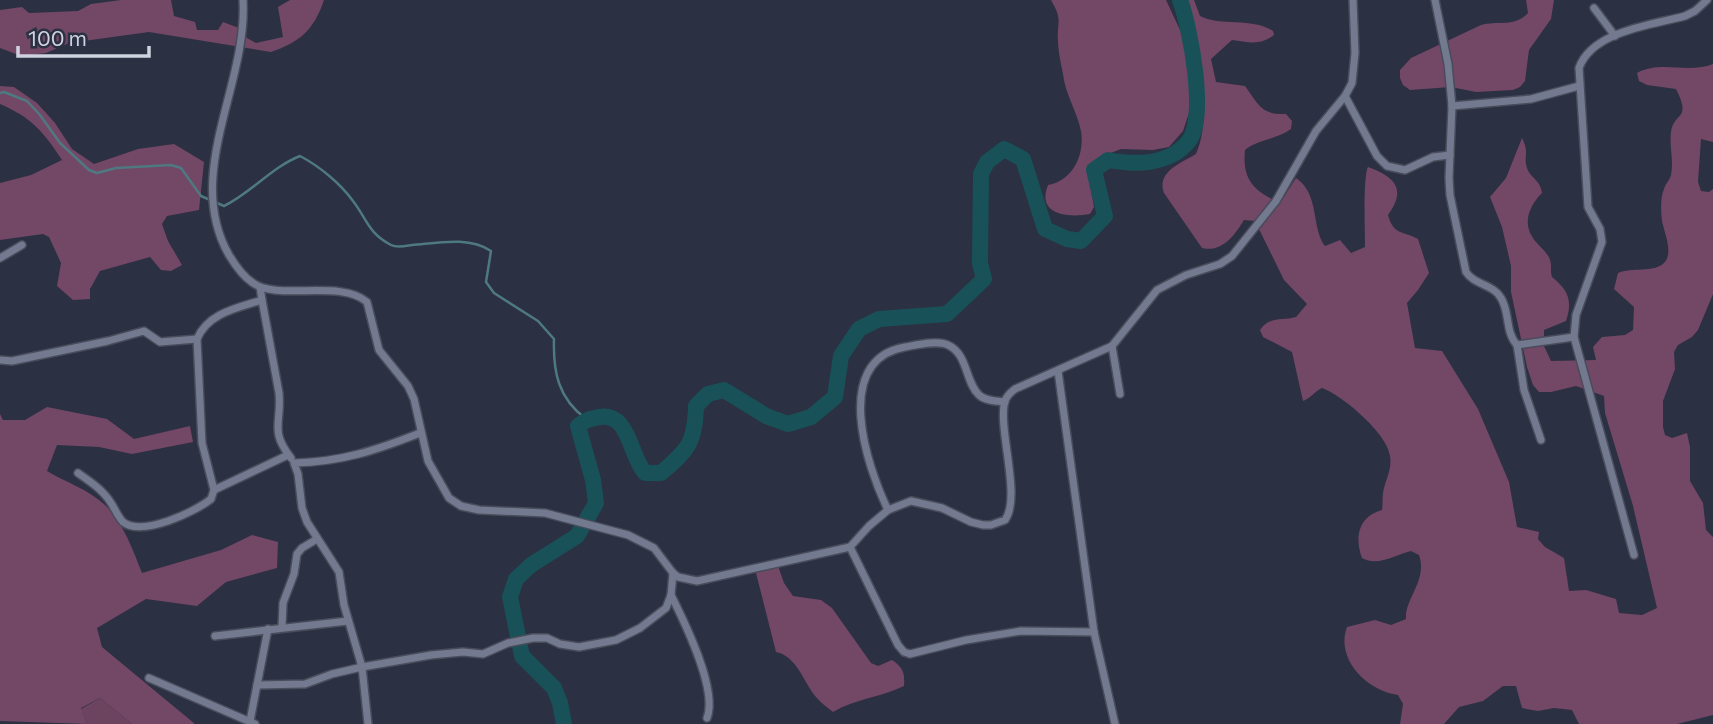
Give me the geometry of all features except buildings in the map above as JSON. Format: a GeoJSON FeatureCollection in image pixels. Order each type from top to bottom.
{"type":"FeatureCollection","features":[{"type":"Feature","properties":{"kind":"street"},"geometry":{"type":"LineString","coordinates":[[243,0],[240,46],[216,155],[211,192],[216,227],[223,245],[243,274],[260,287],[331,292],[357,296],[367,302],[379,350],[408,386],[414,399],[420,433],[434,475],[449,498],[461,506],[479,510],[545,513],[628,535],[654,548],[673,573],[696,581],[850,547],[888,510],[911,501],[942,508],[983,525],[1005,520],[1010,505],[1005,402],[1009,394],[1016,388],[1112,346],[1157,290],[1186,275],[1220,264],[1232,256],[1276,201],[1316,131],[1345,96],[1352,83],[1355,68],[1353,0]]}},
{"type":"Feature","properties":{"kind":"street"},"geometry":{"type":"LineString","coordinates":[[1435,0],[1448,64],[1452,106],[1450,195],[1464,267],[1469,277],[1496,291],[1501,298],[1512,339],[1517,345],[1524,390],[1541,440]]}},
{"type":"Feature","properties":{"kind":"street"},"geometry":{"type":"LineString","coordinates":[[1634,555],[1574,337],[1576,315],[1602,242],[1600,229],[1588,207],[1579,68],[1585,56],[1615,36],[1685,16],[1707,0]]}},
{"type":"Feature","properties":{"kind":"street"},"geometry":{"type":"LineString","coordinates":[[1594,8],[1615,36]]}},
{"type":"Feature","properties":{"kind":"street"},"geometry":{"type":"LineString","coordinates":[[1452,106],[1531,99],[1579,86]]}},
{"type":"Feature","properties":{"kind":"street"},"geometry":{"type":"LineString","coordinates":[[1345,96],[1377,156],[1387,166],[1405,170],[1433,157],[1450,155]]}},
{"type":"Feature","properties":{"kind":"street"},"geometry":{"type":"LineString","coordinates":[[0,258],[22,245]]}},
{"type":"Feature","properties":{"kind":"street"},"geometry":{"type":"LineString","coordinates":[[260,287],[279,393],[276,429],[278,438],[298,474],[302,508],[339,572],[348,621],[362,667],[368,724]]}},
{"type":"Feature","properties":{"kind":"street"},"geometry":{"type":"LineString","coordinates":[[78,473],[104,494],[122,520],[136,526],[159,523],[191,512],[211,499],[214,491],[202,443],[197,339],[201,329],[219,315],[262,300]]}},
{"type":"Feature","properties":{"kind":"street"},"geometry":{"type":"LineString","coordinates":[[0,359],[12,360],[144,331],[160,342],[197,339]]}},
{"type":"Feature","properties":{"kind":"street"},"geometry":{"type":"LineString","coordinates":[[1517,345],[1574,337]]}},
{"type":"Feature","properties":{"kind":"street"},"geometry":{"type":"LineString","coordinates":[[888,510],[870,466],[860,410],[863,385],[878,360],[894,349],[907,346],[939,343],[948,345],[959,355],[979,395],[1005,402]]}},
{"type":"Feature","properties":{"kind":"street"},"geometry":{"type":"LineString","coordinates":[[1112,346],[1120,394]]}},
{"type":"Feature","properties":{"kind":"street"},"geometry":{"type":"LineString","coordinates":[[1058,371],[1094,632],[1115,724]]}},
{"type":"Feature","properties":{"kind":"street"},"geometry":{"type":"LineString","coordinates":[[294,463],[362,455],[420,433]]}},
{"type":"Feature","properties":{"kind":"street"},"geometry":{"type":"LineString","coordinates":[[214,491],[288,455]]}},
{"type":"Feature","properties":{"kind":"street"},"geometry":{"type":"LineString","coordinates":[[282,628],[283,603],[294,574],[297,554],[317,538]]}},
{"type":"Feature","properties":{"kind":"street"},"geometry":{"type":"LineString","coordinates":[[850,547],[898,645],[904,652],[910,654],[966,640],[1021,631],[1094,632]]}},
{"type":"Feature","properties":{"kind":"street"},"geometry":{"type":"LineString","coordinates":[[257,685],[305,684],[362,667],[431,655],[463,652],[483,654],[508,643],[533,638],[547,638],[560,644],[579,647],[617,640],[666,608],[671,595],[673,573]]}},
{"type":"Feature","properties":{"kind":"street"},"geometry":{"type":"LineString","coordinates":[[671,595],[699,660],[710,702],[707,718]]}},
{"type":"Feature","properties":{"kind":"street"},"geometry":{"type":"LineString","coordinates":[[215,636],[348,621]]}},
{"type":"Feature","properties":{"kind":"street"},"geometry":{"type":"LineString","coordinates":[[149,678],[253,723],[268,629]]}},
{"type":"Feature","properties":{"kind":"shaded area"},"geometry":{"type":"Polygon","coordinates":[[[121,0],[171,0],[174,16],[195,22],[197,30],[218,30],[223,22],[239,28],[247,38],[256,43],[283,37],[278,7],[290,0],[324,0],[316,19],[305,34],[271,52],[149,32],[69,43],[46,53],[21,56],[0,48],[0,10],[22,7],[29,13],[78,11],[91,4],[121,0]]]}},
{"type":"Feature","properties":{"kind":"shaded area"},"geometry":{"type":"Polygon","coordinates":[[[1051,0],[1166,0],[1187,45],[1190,61],[1193,101],[1183,131],[1169,147],[1153,150],[1121,149],[1096,161],[1088,174],[1094,207],[1090,214],[1056,212],[1046,203],[1048,185],[1064,178],[1070,172],[1079,157],[1082,140],[1064,81],[1058,45],[1058,17],[1051,0]]]}},
{"type":"Feature","properties":{"kind":"shaded area"},"geometry":{"type":"Polygon","coordinates":[[[1186,0],[1194,0],[1200,16],[1218,21],[1256,24],[1273,31],[1274,35],[1259,42],[1232,40],[1211,59],[1216,82],[1245,86],[1266,111],[1286,114],[1292,121],[1291,129],[1285,133],[1245,150],[1248,177],[1257,189],[1280,203],[1296,178],[1309,193],[1325,246],[1340,240],[1351,253],[1365,247],[1368,167],[1385,175],[1395,185],[1397,198],[1388,215],[1390,222],[1399,232],[1418,239],[1429,273],[1407,303],[1415,348],[1442,351],[1478,409],[1509,482],[1517,527],[1539,532],[1538,539],[1545,547],[1564,558],[1569,591],[1586,590],[1616,599],[1619,613],[1642,615],[1657,608],[1633,506],[1605,413],[1604,396],[1576,386],[1539,392],[1533,385],[1511,292],[1511,266],[1502,227],[1490,197],[1506,178],[1522,138],[1526,148],[1527,168],[1542,193],[1529,214],[1528,226],[1535,241],[1549,257],[1552,277],[1562,286],[1569,301],[1566,321],[1544,330],[1544,346],[1551,361],[1596,360],[1593,347],[1602,337],[1625,335],[1633,330],[1634,307],[1614,289],[1618,273],[1660,266],[1668,254],[1661,201],[1672,170],[1671,132],[1675,121],[1681,115],[1681,99],[1676,89],[1647,85],[1639,81],[1637,73],[1646,69],[1694,68],[1713,64],[1713,142],[1701,139],[1698,182],[1701,191],[1709,192],[1713,189],[1713,294],[1698,330],[1678,345],[1674,352],[1675,369],[1663,401],[1663,427],[1665,435],[1672,438],[1687,433],[1690,447],[1690,481],[1703,503],[1706,530],[1713,537],[1713,715],[1677,724],[1579,724],[1572,710],[1554,708],[1538,711],[1522,708],[1516,686],[1503,686],[1483,701],[1459,707],[1444,724],[1400,724],[1403,704],[1398,695],[1375,687],[1356,672],[1346,651],[1344,639],[1347,627],[1375,620],[1391,625],[1406,619],[1408,605],[1420,573],[1419,555],[1411,551],[1380,561],[1362,558],[1360,528],[1368,517],[1382,510],[1390,456],[1373,427],[1341,398],[1322,388],[1303,401],[1292,352],[1263,337],[1260,330],[1267,323],[1296,317],[1307,304],[1284,280],[1255,221],[1244,220],[1232,237],[1222,245],[1202,248],[1164,193],[1164,179],[1171,169],[1196,154],[1204,119],[1200,55],[1186,0]]]}},
{"type":"Feature","properties":{"kind":"shaded area"},"geometry":{"type":"Polygon","coordinates":[[[1526,0],[1554,0],[1551,19],[1529,50],[1525,81],[1520,87],[1513,90],[1476,92],[1451,87],[1410,90],[1403,85],[1400,70],[1411,58],[1481,25],[1523,18],[1528,13],[1526,0]]]}},
{"type":"Feature","properties":{"kind":"shaded area"},"geometry":{"type":"Polygon","coordinates":[[[0,86],[14,87],[37,103],[55,123],[72,149],[94,164],[138,149],[174,144],[204,162],[199,210],[167,216],[162,224],[182,265],[171,271],[161,270],[150,257],[100,271],[90,289],[90,299],[73,300],[57,286],[61,263],[49,237],[43,234],[0,240],[0,183],[31,175],[62,160],[36,126],[0,104],[0,86]]]}},
{"type":"Feature","properties":{"kind":"shaded area"},"geometry":{"type":"Polygon","coordinates":[[[47,407],[107,419],[134,439],[190,426],[193,442],[132,454],[99,447],[57,445],[47,471],[91,494],[105,505],[127,537],[142,573],[221,550],[252,535],[278,542],[277,568],[226,582],[197,606],[146,599],[97,628],[102,647],[195,724],[132,724],[100,698],[81,708],[87,724],[0,721],[0,414],[3,420],[25,420],[47,407]]]}},
{"type":"Feature","properties":{"kind":"shaded area"},"geometry":{"type":"Polygon","coordinates":[[[770,566],[778,566],[784,583],[793,596],[821,600],[832,608],[871,663],[878,666],[892,660],[899,665],[904,674],[904,686],[833,712],[822,703],[795,664],[776,652],[756,573],[770,566]]]}},
{"type":"Feature","properties":{"kind":"shaded area"},"geometry":{"type":"Polygon","coordinates":[[[100,698],[132,724],[87,724],[81,709],[100,698]]]}},
{"type":"Feature","properties":{"kind":"waterway"},"geometry":{"type":"LineString","coordinates":[[564,724],[554,688],[522,656],[510,597],[516,579],[531,565],[577,536],[596,503],[593,480],[578,426],[599,417],[609,417],[617,421],[628,436],[645,473],[661,473],[688,445],[694,429],[696,406],[708,394],[724,390],[766,416],[788,424],[811,417],[835,397],[841,356],[859,329],[879,319],[947,314],[984,279],[980,263],[981,174],[987,162],[1004,149],[1023,159],[1045,229],[1067,239],[1081,241],[1105,216],[1094,170],[1108,160],[1140,163],[1161,159],[1180,150],[1194,130],[1197,114],[1195,72],[1180,0]]}},
{"type":"Feature","properties":{"kind":"waterway"},"geometry":{"type":"LineString","coordinates":[[0,93],[27,101],[60,143],[89,170],[97,173],[116,168],[171,165],[181,168],[201,196],[224,206],[300,156],[336,181],[373,231],[391,245],[463,242],[473,243],[491,251],[486,282],[494,293],[538,321],[554,339],[559,384],[569,402],[586,419]]}}]}
